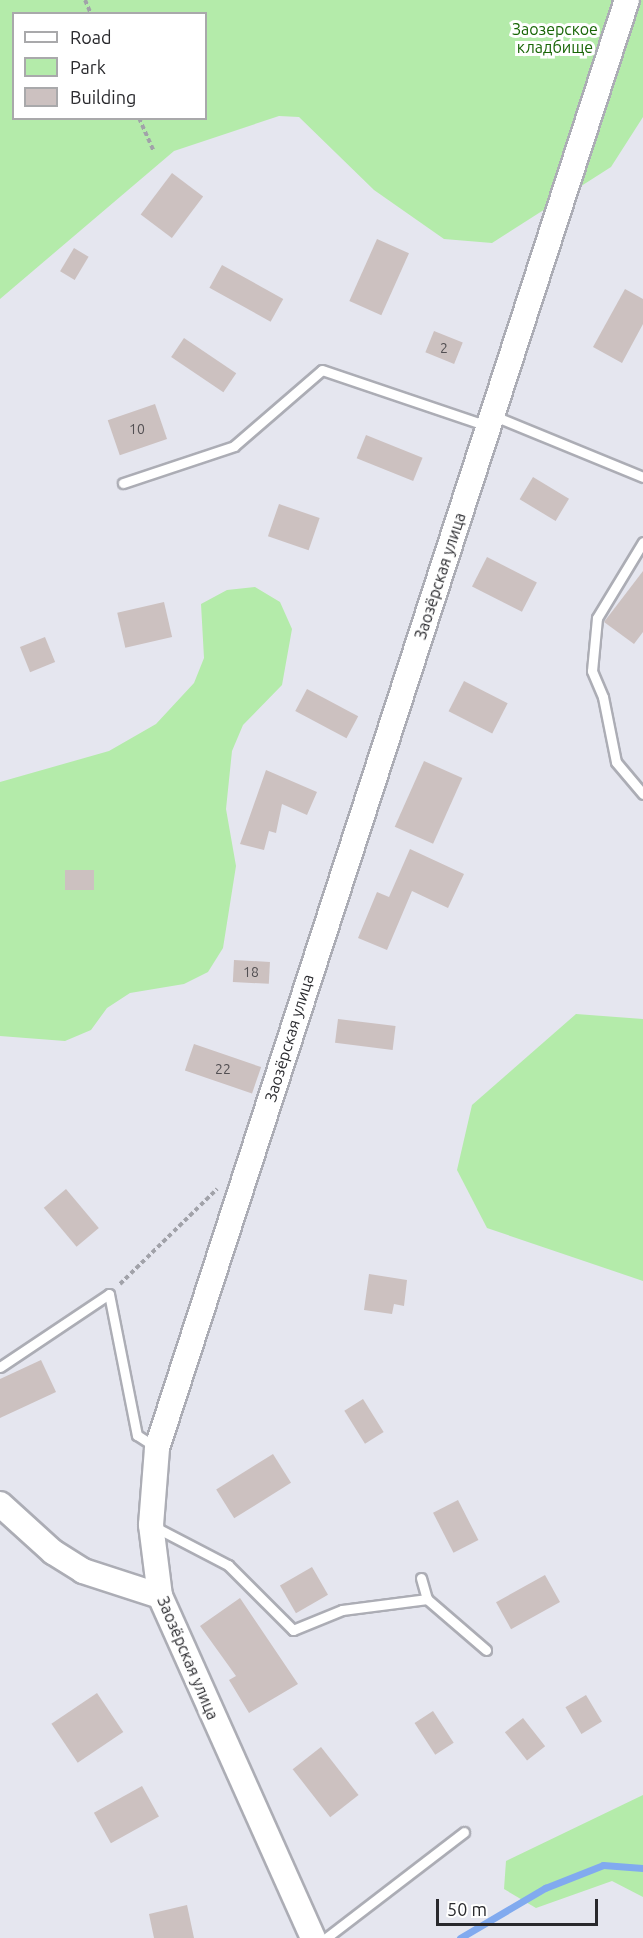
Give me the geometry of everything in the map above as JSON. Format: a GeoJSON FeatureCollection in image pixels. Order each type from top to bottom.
{"type":"FeatureCollection","features":[{"type":"Feature","properties":{"kind":"street","name":"Заозёрская улица"},"geometry":{"type":"LineString","coordinates":[[313,1938],[160,1596],[151,1525],[157,1448],[491,421],[588,132],[627,0]]}},
{"type":"Feature","properties":{"kind":"street"},"geometry":{"type":"LineString","coordinates":[[0,1504],[83,1571],[160,1596]]}},
{"type":"Feature","properties":{"kind":"lane"},"geometry":{"type":"LineString","coordinates":[[123,483],[234,446],[322,370],[491,421],[643,477]]}},
{"type":"Feature","properties":{"kind":"lane"},"geometry":{"type":"LineString","coordinates":[[643,542],[597,618],[592,671],[603,697],[616,762],[643,794]]}},
{"type":"Feature","properties":{"kind":"lane"},"geometry":{"type":"LineString","coordinates":[[0,1367],[109,1294],[137,1435],[157,1448]]}},
{"type":"Feature","properties":{"kind":"lane"},"geometry":{"type":"LineString","coordinates":[[151,1525],[228,1565],[293,1630],[342,1610],[427,1599]]}},
{"type":"Feature","properties":{"kind":"lane"},"geometry":{"type":"LineString","coordinates":[[422,1578],[427,1599],[486,1650]]}},
{"type":"Feature","properties":{"kind":"lane"},"geometry":{"type":"LineString","coordinates":[[326,1938],[464,1832]]}},
{"type":"Feature","properties":{"kind":"path"},"geometry":{"type":"LineString","coordinates":[[140,120],[153,150]]}},
{"type":"Feature","properties":{"kind":"path"},"geometry":{"type":"LineString","coordinates":[[109,1294],[220,1186]]}},
{"type":"Feature","properties":{"kind":"green space","name":"Заозерское кладбище"},"geometry":{"type":"Polygon","coordinates":[[[0,0],[643,0],[643,117],[611,167],[492,243],[444,239],[374,190],[299,117],[279,116],[174,151],[0,299],[0,0]]]}},
{"type":"Feature","properties":{"kind":"green space"},"geometry":{"type":"Polygon","coordinates":[[[255,587],[280,602],[292,629],[282,685],[243,725],[232,751],[226,809],[236,866],[223,948],[208,972],[184,984],[130,993],[107,1008],[91,1030],[65,1041],[0,1036],[0,782],[109,751],[156,724],[194,683],[204,658],[201,604],[227,590],[255,587]]]}},
{"type":"Feature","properties":{"kind":"green space"},"geometry":{"type":"Polygon","coordinates":[[[576,1014],[643,1019],[643,1281],[487,1228],[457,1170],[472,1105],[576,1014]]]}},
{"type":"Feature","properties":{"kind":"green space"},"geometry":{"type":"Polygon","coordinates":[[[643,1795],[643,1897],[612,1881],[536,1908],[504,1889],[506,1861],[643,1795]]]}},
{"type":"Feature","properties":{"kind":"building"},"geometry":{"type":"Polygon","coordinates":[[[172,173],[203,196],[172,238],[141,215],[172,173]]]}},
{"type":"Feature","properties":{"kind":"building"},"geometry":{"type":"Polygon","coordinates":[[[377,239],[409,253],[381,315],[349,301],[377,239]]]}},
{"type":"Feature","properties":{"kind":"building"},"geometry":{"type":"Polygon","coordinates":[[[74,248],[89,257],[75,280],[60,271],[74,248]]]}},
{"type":"Feature","properties":{"kind":"building"},"geometry":{"type":"Polygon","coordinates":[[[222,265],[283,299],[271,322],[209,288],[222,265]]]}},
{"type":"Feature","properties":{"kind":"building"},"geometry":{"type":"Polygon","coordinates":[[[625,289],[643,299],[643,324],[622,363],[593,347],[625,289]]]}},
{"type":"Feature","properties":{"kind":"building"},"geometry":{"type":"Polygon","coordinates":[[[434,331],[463,343],[454,364],[425,352],[434,331]]]}},
{"type":"Feature","properties":{"kind":"building"},"geometry":{"type":"Polygon","coordinates":[[[184,338],[236,373],[223,392],[171,357],[184,338]]]}},
{"type":"Feature","properties":{"kind":"building"},"geometry":{"type":"Polygon","coordinates":[[[155,404],[167,439],[120,455],[108,420],[155,404]]]}},
{"type":"Feature","properties":{"kind":"building"},"geometry":{"type":"Polygon","coordinates":[[[366,435],[423,458],[413,481],[357,458],[366,435]]]}},
{"type":"Feature","properties":{"kind":"building"},"geometry":{"type":"Polygon","coordinates":[[[533,477],[569,499],[556,521],[520,499],[533,477]]]}},
{"type":"Feature","properties":{"kind":"building"},"geometry":{"type":"Polygon","coordinates":[[[279,504],[320,518],[309,550],[268,536],[279,504]]]}},
{"type":"Feature","properties":{"kind":"building"},"geometry":{"type":"Polygon","coordinates":[[[487,557],[537,582],[522,612],[472,586],[487,557]]]}},
{"type":"Feature","properties":{"kind":"building"},"geometry":{"type":"Polygon","coordinates":[[[643,571],[643,632],[634,644],[604,622],[643,571]]]}},
{"type":"Feature","properties":{"kind":"building"},"geometry":{"type":"Polygon","coordinates":[[[164,602],[172,637],[125,648],[117,613],[164,602]]]}},
{"type":"Feature","properties":{"kind":"building"},"geometry":{"type":"Polygon","coordinates":[[[45,637],[55,662],[30,672],[20,647],[45,637]]]}},
{"type":"Feature","properties":{"kind":"building"},"geometry":{"type":"Polygon","coordinates":[[[464,681],[508,703],[492,734],[449,711],[464,681]]]}},
{"type":"Feature","properties":{"kind":"building"},"geometry":{"type":"Polygon","coordinates":[[[307,689],[358,716],[346,738],[295,711],[307,689]]]}},
{"type":"Feature","properties":{"kind":"building"},"geometry":{"type":"Polygon","coordinates":[[[424,761],[462,778],[433,844],[395,827],[424,761]]]}},
{"type":"Feature","properties":{"kind":"building"},"geometry":{"type":"Polygon","coordinates":[[[266,770],[317,792],[307,815],[282,804],[276,833],[269,831],[264,850],[240,844],[266,770]]]}},
{"type":"Feature","properties":{"kind":"building"},"geometry":{"type":"Polygon","coordinates":[[[410,849],[464,874],[448,908],[412,891],[387,950],[358,938],[377,892],[389,897],[410,849]]]}},
{"type":"Feature","properties":{"kind":"building"},"geometry":{"type":"Polygon","coordinates":[[[65,870],[94,870],[94,890],[65,890],[65,870]]]}},
{"type":"Feature","properties":{"kind":"building"},"geometry":{"type":"Polygon","coordinates":[[[234,960],[270,962],[269,984],[233,982],[234,960]]]}},
{"type":"Feature","properties":{"kind":"building"},"geometry":{"type":"Polygon","coordinates":[[[338,1019],[396,1026],[393,1050],[335,1043],[338,1019]]]}},
{"type":"Feature","properties":{"kind":"building"},"geometry":{"type":"Polygon","coordinates":[[[194,1044],[261,1067],[252,1094],[185,1070],[194,1044]]]}},
{"type":"Feature","properties":{"kind":"building"},"geometry":{"type":"Polygon","coordinates":[[[66,1189],[99,1228],[77,1247],[44,1208],[66,1189]]]}},
{"type":"Feature","properties":{"kind":"building"},"geometry":{"type":"Polygon","coordinates":[[[369,1274],[407,1280],[404,1306],[394,1304],[392,1314],[364,1310],[369,1274]]]}},
{"type":"Feature","properties":{"kind":"building"},"geometry":{"type":"Polygon","coordinates":[[[41,1360],[56,1392],[0,1418],[0,1379],[41,1360]]]}},
{"type":"Feature","properties":{"kind":"building"},"geometry":{"type":"Polygon","coordinates":[[[363,1399],[384,1432],[365,1444],[344,1411],[363,1399]]]}},
{"type":"Feature","properties":{"kind":"building"},"geometry":{"type":"Polygon","coordinates":[[[273,1454],[291,1483],[234,1518],[216,1490],[273,1454]]]}},
{"type":"Feature","properties":{"kind":"building"},"geometry":{"type":"Polygon","coordinates":[[[458,1500],[478,1540],[453,1553],[433,1513],[458,1500]]]}},
{"type":"Feature","properties":{"kind":"building"},"geometry":{"type":"Polygon","coordinates":[[[312,1567],[328,1595],[296,1613],[280,1586],[312,1567]]]}},
{"type":"Feature","properties":{"kind":"building"},"geometry":{"type":"Polygon","coordinates":[[[545,1575],[560,1602],[511,1629],[496,1602],[545,1575]]]}},
{"type":"Feature","properties":{"kind":"building"},"geometry":{"type":"Polygon","coordinates":[[[240,1598],[298,1684],[249,1713],[229,1680],[236,1676],[200,1626],[240,1598]]]}},
{"type":"Feature","properties":{"kind":"building"},"geometry":{"type":"Polygon","coordinates":[[[97,1693],[123,1732],[78,1763],[51,1724],[97,1693]]]}},
{"type":"Feature","properties":{"kind":"building"},"geometry":{"type":"Polygon","coordinates":[[[586,1695],[602,1722],[581,1734],[565,1707],[586,1695]]]}},
{"type":"Feature","properties":{"kind":"building"},"geometry":{"type":"Polygon","coordinates":[[[433,1711],[454,1743],[435,1755],[415,1723],[433,1711]]]}},
{"type":"Feature","properties":{"kind":"building"},"geometry":{"type":"Polygon","coordinates":[[[523,1718],[545,1746],[527,1761],[505,1732],[523,1718]]]}},
{"type":"Feature","properties":{"kind":"building"},"geometry":{"type":"Polygon","coordinates":[[[321,1747],[359,1795],[330,1817],[293,1769],[321,1747]]]}},
{"type":"Feature","properties":{"kind":"building"},"geometry":{"type":"Polygon","coordinates":[[[142,1786],[159,1817],[111,1843],[94,1813],[142,1786]]]}},
{"type":"Feature","properties":{"kind":"building"},"geometry":{"type":"Polygon","coordinates":[[[187,1905],[194,1938],[154,1938],[149,1914],[187,1905]]]}},
{"type":"Feature","properties":{"kind":"waterway"},"geometry":{"type":"LineString","coordinates":[[460,1938],[545,1888],[603,1865],[643,1868]]}}]}
